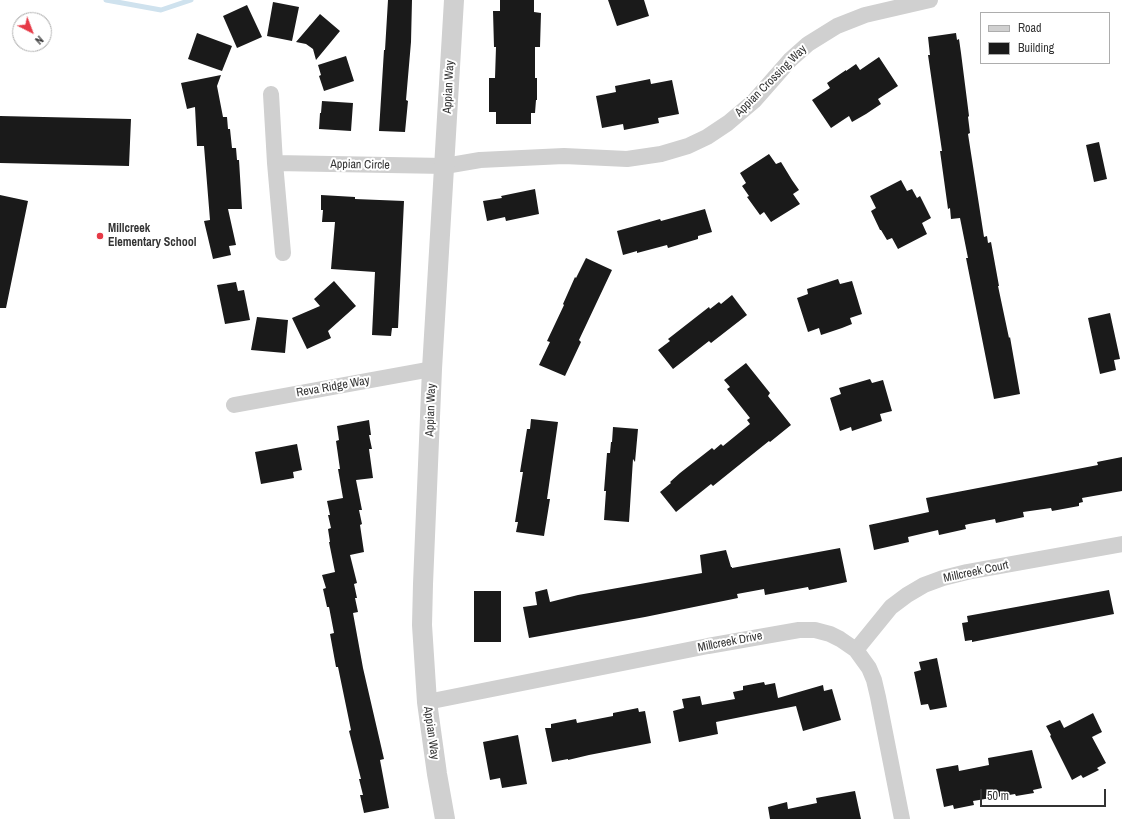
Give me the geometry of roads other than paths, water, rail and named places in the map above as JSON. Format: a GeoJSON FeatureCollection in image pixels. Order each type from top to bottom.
{"type":"FeatureCollection","features":[{"type":"Feature","properties":{"kind":"street","name":"Appian Way"},"geometry":{"type":"LineString","coordinates":[[445,819],[427,702],[422,625],[432,369],[454,0]]}},
{"type":"Feature","properties":{"kind":"street","name":"Appian Crossing Way"},"geometry":{"type":"LineString","coordinates":[[445,166],[480,160],[564,156],[627,159],[661,154],[688,146],[707,137],[728,123],[754,101],[790,60],[802,49],[831,30],[865,15],[930,0]]}},
{"type":"Feature","properties":{"kind":"street"},"geometry":{"type":"LineString","coordinates":[[271,94],[282,253]]}},
{"type":"Feature","properties":{"kind":"street","name":"Appian Circle"},"geometry":{"type":"LineString","coordinates":[[275,163],[445,166]]}},
{"type":"Feature","properties":{"kind":"street","name":"Reva Ridge Way"},"geometry":{"type":"LineString","coordinates":[[234,405],[432,369]]}},
{"type":"Feature","properties":{"kind":"street","name":"Millcreek Court"},"geometry":{"type":"LineString","coordinates":[[856,650],[891,606],[924,585],[943,578],[967,572],[1122,544]]}},
{"type":"Feature","properties":{"kind":"street","name":"Millcreek Drive"},"geometry":{"type":"LineString","coordinates":[[427,702],[708,646],[799,630],[814,630],[830,634],[856,650],[869,668],[874,680],[878,697],[902,819]]}},
{"type":"Feature","properties":{"kind":"waterway"},"geometry":{"type":"LineString","coordinates":[[106,0],[161,10],[191,0]]}},
{"type":"Feature","properties":{"kind":"place","name":"Millcreek Elementary School"},"geometry":{"type":"Point","coordinates":[100,236]}}]}
